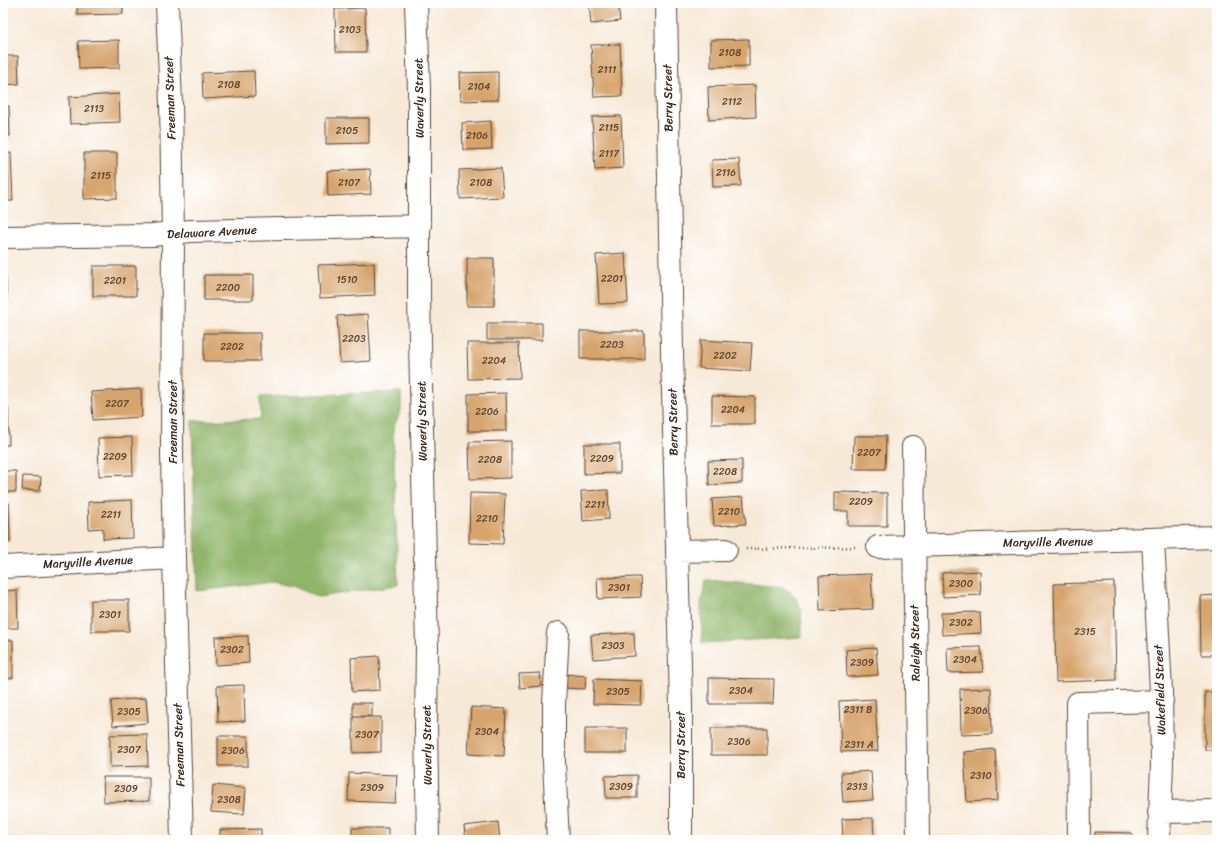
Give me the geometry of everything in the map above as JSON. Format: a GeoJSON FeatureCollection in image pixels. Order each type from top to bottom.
{"type":"FeatureCollection","features":[{"type":"Feature","properties":{"kind":"street","name":"Freeman Street"},"geometry":{"type":"LineString","coordinates":[[167,3],[171,104],[173,233],[172,452],[182,840]]}},
{"type":"Feature","properties":{"kind":"street","name":"Waverly Street"},"geometry":{"type":"LineString","coordinates":[[416,3],[419,89],[419,297],[427,648],[426,727],[428,840]]}},
{"type":"Feature","properties":{"kind":"street","name":"Berry Street"},"geometry":{"type":"LineString","coordinates":[[666,3],[681,705],[681,840]]}},
{"type":"Feature","properties":{"kind":"street","name":"Delaware Avenue"},"geometry":{"type":"LineString","coordinates":[[3,236],[152,235],[173,233],[420,226]]}},
{"type":"Feature","properties":{"kind":"street","name":"Raleigh Street"},"geometry":{"type":"LineString","coordinates":[[913,447],[913,546],[918,840]]}},
{"type":"Feature","properties":{"kind":"street","name":"Maryville Avenue"},"geometry":{"type":"LineString","coordinates":[[878,547],[1217,537]]}},
{"type":"Feature","properties":{"kind":"street","name":"Wakefield Street"},"geometry":{"type":"LineString","coordinates":[[1153,540],[1162,701],[1162,764],[1159,840]]}},
{"type":"Feature","properties":{"kind":"street"},"geometry":{"type":"LineString","coordinates":[[677,551],[726,550]]}},
{"type":"Feature","properties":{"kind":"street","name":"Maryville Avenue"},"geometry":{"type":"LineString","coordinates":[[3,567],[174,558]]}},
{"type":"Feature","properties":{"kind":"street"},"geometry":{"type":"LineString","coordinates":[[558,633],[554,703],[554,762],[558,840]]}},
{"type":"Feature","properties":{"kind":"street"},"geometry":{"type":"LineString","coordinates":[[1079,840],[1078,703],[1162,701]]}},
{"type":"Feature","properties":{"kind":"street"},"geometry":{"type":"LineString","coordinates":[[1159,812],[1217,811]]}},
{"type":"Feature","properties":{"kind":"path"},"geometry":{"type":"LineString","coordinates":[[726,550],[878,547]]}},
{"type":"Feature","properties":{"kind":"green space"},"geometry":{"type":"Polygon","coordinates":[[[401,392],[401,410],[393,429],[398,585],[318,597],[296,587],[273,582],[197,591],[192,421],[261,419],[260,397],[401,392]]]}},
{"type":"Feature","properties":{"kind":"green space"},"geometry":{"type":"Polygon","coordinates":[[[706,580],[782,587],[789,591],[795,596],[800,608],[802,637],[702,643],[701,603],[706,580]]]}},
{"type":"Feature","properties":{"kind":"building"},"geometry":{"type":"Polygon","coordinates":[[[77,3],[123,3],[123,14],[77,15],[77,3]]]}},
{"type":"Feature","properties":{"kind":"building"},"geometry":{"type":"Polygon","coordinates":[[[589,3],[618,3],[620,21],[591,24],[589,3]]]}},
{"type":"Feature","properties":{"kind":"building"},"geometry":{"type":"Polygon","coordinates":[[[365,8],[366,52],[336,52],[335,9],[365,8]]]}},
{"type":"Feature","properties":{"kind":"building"},"geometry":{"type":"Polygon","coordinates":[[[749,39],[749,66],[711,67],[711,40],[749,39]]]}},
{"type":"Feature","properties":{"kind":"building"},"geometry":{"type":"Polygon","coordinates":[[[119,40],[119,68],[79,69],[78,41],[119,40]]]}},
{"type":"Feature","properties":{"kind":"building"},"geometry":{"type":"Polygon","coordinates":[[[620,44],[622,96],[594,97],[591,45],[620,44]]]}},
{"type":"Feature","properties":{"kind":"building"},"geometry":{"type":"Polygon","coordinates":[[[3,56],[18,56],[19,84],[3,85],[3,56]]]}},
{"type":"Feature","properties":{"kind":"building"},"geometry":{"type":"Polygon","coordinates":[[[254,71],[255,96],[203,99],[202,73],[254,71]]]}},
{"type":"Feature","properties":{"kind":"building"},"geometry":{"type":"Polygon","coordinates":[[[498,72],[498,100],[460,101],[459,73],[498,72]]]}},
{"type":"Feature","properties":{"kind":"building"},"geometry":{"type":"Polygon","coordinates":[[[755,85],[756,117],[709,120],[708,87],[755,85]]]}},
{"type":"Feature","properties":{"kind":"building"},"geometry":{"type":"Polygon","coordinates":[[[119,94],[120,122],[70,124],[69,97],[119,94]]]}},
{"type":"Feature","properties":{"kind":"building"},"geometry":{"type":"Polygon","coordinates":[[[3,106],[9,106],[10,136],[3,136],[3,106]]]}},
{"type":"Feature","properties":{"kind":"building"},"geometry":{"type":"Polygon","coordinates":[[[621,116],[623,168],[595,170],[592,117],[621,116]]]}},
{"type":"Feature","properties":{"kind":"building"},"geometry":{"type":"Polygon","coordinates":[[[326,118],[369,118],[369,143],[326,144],[326,118]]]}},
{"type":"Feature","properties":{"kind":"building"},"geometry":{"type":"Polygon","coordinates":[[[491,121],[492,149],[463,150],[462,123],[491,121]]]}},
{"type":"Feature","properties":{"kind":"building"},"geometry":{"type":"Polygon","coordinates":[[[11,153],[13,201],[3,201],[3,154],[11,153]]]}},
{"type":"Feature","properties":{"kind":"building"},"geometry":{"type":"Polygon","coordinates":[[[84,153],[117,153],[117,198],[84,199],[84,153]]]}},
{"type":"Feature","properties":{"kind":"building"},"geometry":{"type":"Polygon","coordinates":[[[739,159],[741,186],[713,187],[712,160],[739,159]]]}},
{"type":"Feature","properties":{"kind":"building"},"geometry":{"type":"Polygon","coordinates":[[[501,168],[503,197],[460,199],[459,170],[501,168]]]}},
{"type":"Feature","properties":{"kind":"building"},"geometry":{"type":"Polygon","coordinates":[[[370,169],[371,194],[328,196],[327,171],[370,169]]]}},
{"type":"Feature","properties":{"kind":"building"},"geometry":{"type":"Polygon","coordinates":[[[625,253],[628,303],[599,304],[596,255],[625,253]]]}},
{"type":"Feature","properties":{"kind":"building"},"geometry":{"type":"Polygon","coordinates":[[[467,258],[494,258],[494,306],[467,306],[467,258]]]}},
{"type":"Feature","properties":{"kind":"building"},"geometry":{"type":"Polygon","coordinates":[[[3,261],[5,261],[7,299],[3,299],[3,261]]]}},
{"type":"Feature","properties":{"kind":"building"},"geometry":{"type":"Polygon","coordinates":[[[374,263],[375,295],[320,298],[318,265],[374,263]]]}},
{"type":"Feature","properties":{"kind":"building"},"geometry":{"type":"Polygon","coordinates":[[[93,266],[136,266],[136,296],[93,296],[93,266]]]}},
{"type":"Feature","properties":{"kind":"building"},"geometry":{"type":"Polygon","coordinates":[[[204,275],[253,275],[253,300],[204,300],[204,275]]]}},
{"type":"Feature","properties":{"kind":"building"},"geometry":{"type":"Polygon","coordinates":[[[368,314],[371,361],[340,363],[337,316],[368,314]]]}},
{"type":"Feature","properties":{"kind":"building"},"geometry":{"type":"Polygon","coordinates":[[[3,323],[6,347],[3,347],[3,323]]]}},
{"type":"Feature","properties":{"kind":"building"},"geometry":{"type":"Polygon","coordinates":[[[487,323],[542,323],[542,340],[487,340],[487,323]]]}},
{"type":"Feature","properties":{"kind":"building"},"geometry":{"type":"Polygon","coordinates":[[[580,331],[644,331],[644,359],[580,359],[580,331]]]}},
{"type":"Feature","properties":{"kind":"building"},"geometry":{"type":"Polygon","coordinates":[[[204,333],[260,333],[260,361],[204,361],[204,333]]]}},
{"type":"Feature","properties":{"kind":"building"},"geometry":{"type":"Polygon","coordinates":[[[701,340],[752,343],[750,371],[699,368],[701,340]]]}},
{"type":"Feature","properties":{"kind":"building"},"geometry":{"type":"Polygon","coordinates":[[[467,343],[519,343],[520,378],[468,379],[467,343]]]}},
{"type":"Feature","properties":{"kind":"building"},"geometry":{"type":"Polygon","coordinates":[[[3,356],[6,396],[3,397],[3,356]]]}},
{"type":"Feature","properties":{"kind":"building"},"geometry":{"type":"Polygon","coordinates":[[[141,389],[142,417],[93,420],[91,392],[141,389]]]}},
{"type":"Feature","properties":{"kind":"building"},"geometry":{"type":"Polygon","coordinates":[[[506,393],[507,431],[468,431],[468,394],[506,393]]]}},
{"type":"Feature","properties":{"kind":"building"},"geometry":{"type":"Polygon","coordinates":[[[712,396],[755,397],[755,424],[712,424],[712,396]]]}},
{"type":"Feature","properties":{"kind":"building"},"geometry":{"type":"Polygon","coordinates":[[[3,407],[8,407],[9,445],[3,445],[3,407]]]}},
{"type":"Feature","properties":{"kind":"building"},"geometry":{"type":"Polygon","coordinates":[[[854,436],[886,436],[885,469],[853,469],[854,436]]]}},
{"type":"Feature","properties":{"kind":"building"},"geometry":{"type":"Polygon","coordinates":[[[132,437],[133,475],[99,476],[98,438],[132,437]]]}},
{"type":"Feature","properties":{"kind":"building"},"geometry":{"type":"Polygon","coordinates":[[[511,441],[511,478],[470,479],[469,442],[511,441]]]}},
{"type":"Feature","properties":{"kind":"building"},"geometry":{"type":"Polygon","coordinates":[[[584,444],[620,444],[620,473],[584,474],[584,444]]]}},
{"type":"Feature","properties":{"kind":"building"},"geometry":{"type":"Polygon","coordinates":[[[742,460],[742,483],[709,485],[708,461],[742,460]]]}},
{"type":"Feature","properties":{"kind":"building"},"geometry":{"type":"Polygon","coordinates":[[[3,471],[16,471],[16,492],[3,492],[3,471]]]}},
{"type":"Feature","properties":{"kind":"building"},"geometry":{"type":"Polygon","coordinates":[[[23,476],[41,477],[40,491],[22,490],[23,476]]]}},
{"type":"Feature","properties":{"kind":"building"},"geometry":{"type":"Polygon","coordinates":[[[608,490],[609,519],[583,521],[581,491],[608,490]]]}},
{"type":"Feature","properties":{"kind":"building"},"geometry":{"type":"Polygon","coordinates":[[[835,492],[887,493],[887,526],[848,526],[848,511],[835,511],[835,492]]]}},
{"type":"Feature","properties":{"kind":"building"},"geometry":{"type":"Polygon","coordinates":[[[470,493],[505,494],[503,544],[469,543],[470,493]]]}},
{"type":"Feature","properties":{"kind":"building"},"geometry":{"type":"Polygon","coordinates":[[[743,497],[746,524],[714,526],[712,499],[743,497]]]}},
{"type":"Feature","properties":{"kind":"building"},"geometry":{"type":"Polygon","coordinates":[[[132,500],[133,538],[103,539],[103,528],[89,529],[88,502],[132,500]]]}},
{"type":"Feature","properties":{"kind":"building"},"geometry":{"type":"Polygon","coordinates":[[[3,503],[9,503],[10,542],[3,542],[3,503]]]}},
{"type":"Feature","properties":{"kind":"building"},"geometry":{"type":"Polygon","coordinates":[[[980,571],[981,595],[943,597],[942,573],[980,571]]]}},
{"type":"Feature","properties":{"kind":"building"},"geometry":{"type":"Polygon","coordinates":[[[871,574],[873,609],[820,611],[819,576],[871,574]]]}},
{"type":"Feature","properties":{"kind":"building"},"geometry":{"type":"Polygon","coordinates":[[[640,577],[641,597],[598,599],[597,578],[640,577]]]}},
{"type":"Feature","properties":{"kind":"building"},"geometry":{"type":"Polygon","coordinates":[[[1114,582],[1116,680],[1056,682],[1054,584],[1114,582]]]}},
{"type":"Feature","properties":{"kind":"building"},"geometry":{"type":"Polygon","coordinates":[[[17,590],[18,628],[3,628],[3,591],[17,590]]]}},
{"type":"Feature","properties":{"kind":"building"},"geometry":{"type":"Polygon","coordinates":[[[1217,595],[1217,655],[1201,655],[1200,596],[1217,595]]]}},
{"type":"Feature","properties":{"kind":"building"},"geometry":{"type":"Polygon","coordinates":[[[91,600],[129,600],[129,631],[91,631],[91,600]]]}},
{"type":"Feature","properties":{"kind":"building"},"geometry":{"type":"Polygon","coordinates":[[[980,612],[981,633],[942,635],[941,613],[980,612]]]}},
{"type":"Feature","properties":{"kind":"building"},"geometry":{"type":"Polygon","coordinates":[[[634,633],[635,656],[593,659],[591,635],[634,633]]]}},
{"type":"Feature","properties":{"kind":"building"},"geometry":{"type":"Polygon","coordinates":[[[248,636],[249,663],[216,665],[215,637],[248,636]]]}},
{"type":"Feature","properties":{"kind":"building"},"geometry":{"type":"Polygon","coordinates":[[[3,640],[13,640],[13,678],[3,678],[3,640]]]}},
{"type":"Feature","properties":{"kind":"building"},"geometry":{"type":"Polygon","coordinates":[[[981,647],[983,672],[948,673],[947,648],[981,647]]]}},
{"type":"Feature","properties":{"kind":"building"},"geometry":{"type":"Polygon","coordinates":[[[876,648],[878,675],[847,677],[846,650],[876,648]]]}},
{"type":"Feature","properties":{"kind":"building"},"geometry":{"type":"Polygon","coordinates":[[[379,656],[380,690],[352,692],[351,658],[379,656]]]}},
{"type":"Feature","properties":{"kind":"building"},"geometry":{"type":"Polygon","coordinates":[[[540,673],[541,686],[520,688],[519,674],[540,673]]]}},
{"type":"Feature","properties":{"kind":"building"},"geometry":{"type":"Polygon","coordinates":[[[565,674],[586,676],[585,689],[564,688],[565,674]]]}},
{"type":"Feature","properties":{"kind":"building"},"geometry":{"type":"Polygon","coordinates":[[[709,678],[774,679],[773,704],[709,704],[709,678]]]}},
{"type":"Feature","properties":{"kind":"building"},"geometry":{"type":"Polygon","coordinates":[[[594,679],[642,681],[641,705],[593,704],[594,679]]]}},
{"type":"Feature","properties":{"kind":"building"},"geometry":{"type":"Polygon","coordinates":[[[244,685],[245,721],[218,722],[217,686],[244,685]]]}},
{"type":"Feature","properties":{"kind":"building"},"geometry":{"type":"Polygon","coordinates":[[[991,688],[992,734],[961,735],[960,689],[991,688]]]}},
{"type":"Feature","properties":{"kind":"building"},"geometry":{"type":"Polygon","coordinates":[[[1205,692],[1217,692],[1217,750],[1205,750],[1205,692]]]}},
{"type":"Feature","properties":{"kind":"building"},"geometry":{"type":"Polygon","coordinates":[[[146,698],[148,723],[113,726],[111,701],[146,698]]]}},
{"type":"Feature","properties":{"kind":"building"},"geometry":{"type":"Polygon","coordinates":[[[875,699],[878,751],[841,752],[839,701],[875,699]]]}},
{"type":"Feature","properties":{"kind":"building"},"geometry":{"type":"Polygon","coordinates":[[[353,703],[372,703],[372,716],[353,716],[353,703]]]}},
{"type":"Feature","properties":{"kind":"building"},"geometry":{"type":"Polygon","coordinates":[[[471,707],[506,709],[504,756],[468,754],[471,707]]]}},
{"type":"Feature","properties":{"kind":"building"},"geometry":{"type":"Polygon","coordinates":[[[353,717],[381,717],[381,752],[353,753],[353,717]]]}},
{"type":"Feature","properties":{"kind":"building"},"geometry":{"type":"Polygon","coordinates":[[[585,728],[627,728],[627,753],[585,753],[585,728]]]}},
{"type":"Feature","properties":{"kind":"building"},"geometry":{"type":"Polygon","coordinates":[[[711,728],[767,728],[767,755],[711,755],[711,728]]]}},
{"type":"Feature","properties":{"kind":"building"},"geometry":{"type":"Polygon","coordinates":[[[147,734],[148,766],[110,767],[110,735],[147,734]]]}},
{"type":"Feature","properties":{"kind":"building"},"geometry":{"type":"Polygon","coordinates":[[[218,736],[248,736],[248,766],[218,766],[218,736]]]}},
{"type":"Feature","properties":{"kind":"building"},"geometry":{"type":"Polygon","coordinates":[[[995,749],[998,800],[967,802],[964,752],[995,749]]]}},
{"type":"Feature","properties":{"kind":"building"},"geometry":{"type":"Polygon","coordinates":[[[871,771],[873,800],[843,802],[841,773],[871,771]]]}},
{"type":"Feature","properties":{"kind":"building"},"geometry":{"type":"Polygon","coordinates":[[[349,773],[397,775],[395,803],[348,801],[349,773]]]}},
{"type":"Feature","properties":{"kind":"building"},"geometry":{"type":"Polygon","coordinates":[[[637,775],[637,798],[606,798],[605,776],[637,775]]]}},
{"type":"Feature","properties":{"kind":"building"},"geometry":{"type":"Polygon","coordinates":[[[103,777],[149,777],[149,801],[104,802],[103,777]]]}},
{"type":"Feature","properties":{"kind":"building"},"geometry":{"type":"Polygon","coordinates":[[[213,785],[246,788],[244,814],[211,812],[213,785]]]}},
{"type":"Feature","properties":{"kind":"building"},"geometry":{"type":"Polygon","coordinates":[[[873,818],[874,840],[843,840],[842,819],[873,818]]]}},
{"type":"Feature","properties":{"kind":"building"},"geometry":{"type":"Polygon","coordinates":[[[498,822],[500,840],[466,840],[464,826],[498,822]]]}},
{"type":"Feature","properties":{"kind":"building"},"geometry":{"type":"Polygon","coordinates":[[[352,828],[388,828],[388,840],[352,840],[352,828]]]}},
{"type":"Feature","properties":{"kind":"building"},"geometry":{"type":"Polygon","coordinates":[[[261,829],[261,840],[220,840],[220,830],[261,829]]]}},
{"type":"Feature","properties":{"kind":"building"},"geometry":{"type":"Polygon","coordinates":[[[1095,832],[1132,833],[1132,840],[1095,840],[1095,832]]]}}]}
